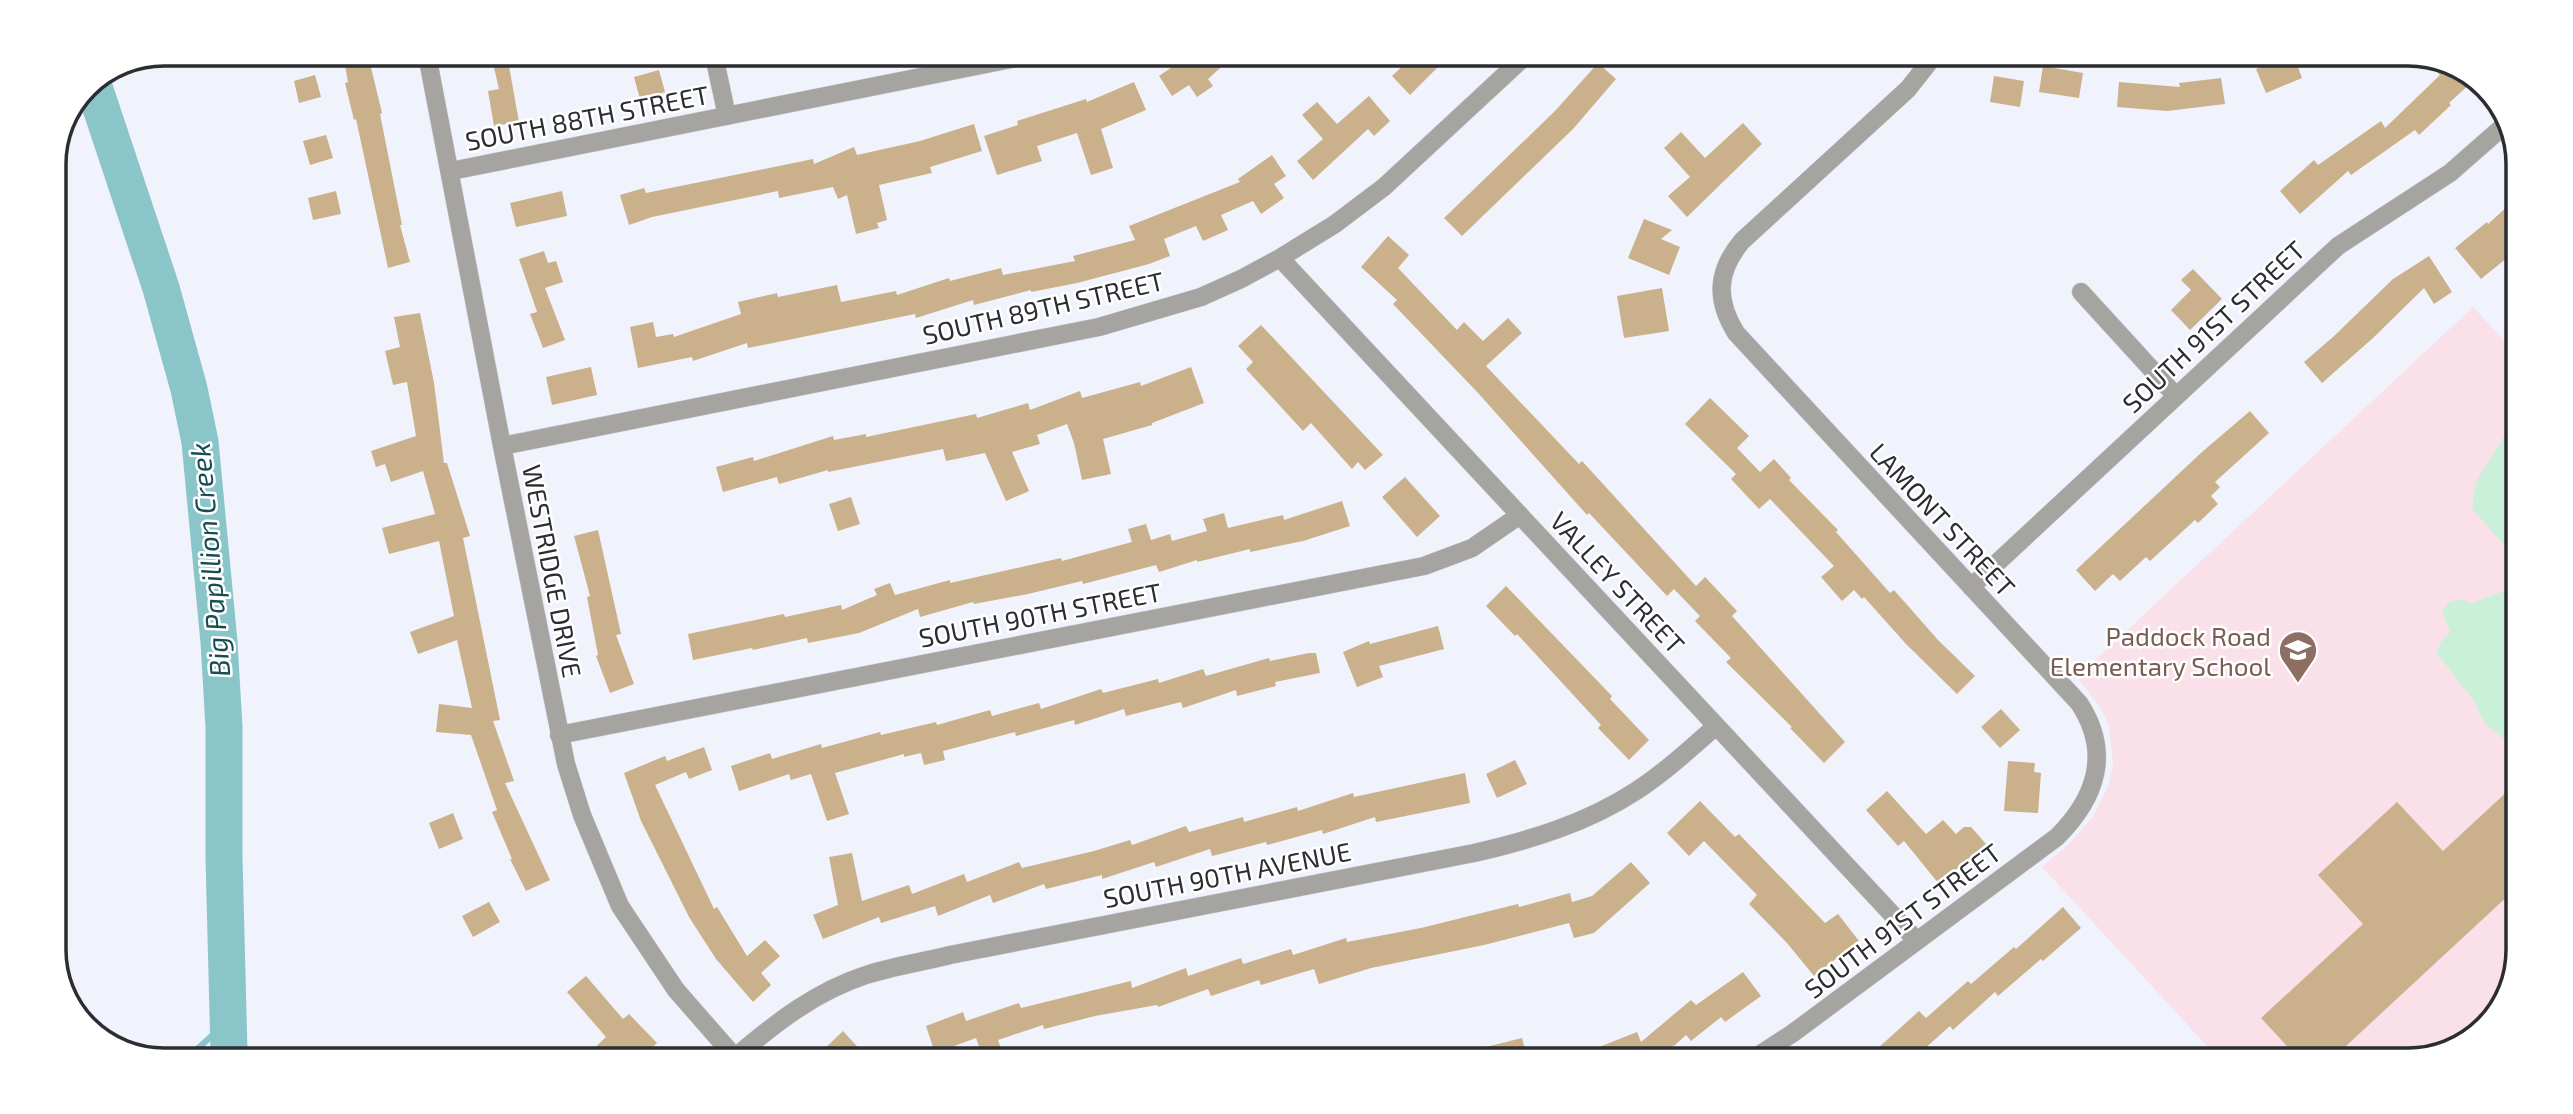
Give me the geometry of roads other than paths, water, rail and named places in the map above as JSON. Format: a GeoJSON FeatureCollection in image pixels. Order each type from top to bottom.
{"type":"FeatureCollection","features":[{"type":"Feature","properties":{"kind":"street","name":"WESTRIDGE DRIVE"},"geometry":{"type":"LineString","coordinates":[[429,66],[559,735],[582,815],[620,906],[676,990],[727,1048]]}},
{"type":"Feature","properties":{"kind":"street"},"geometry":{"type":"LineString","coordinates":[[717,66],[727,116]]}},
{"type":"Feature","properties":{"kind":"street","name":"SOUTH 88TH STREET"},"geometry":{"type":"LineString","coordinates":[[451,171],[976,66]]}},
{"type":"Feature","properties":{"kind":"street","name":"SOUTH 89TH STREET"},"geometry":{"type":"LineString","coordinates":[[502,446],[1099,327],[1201,297],[1280,258],[1335,224],[1384,187],[1514,66]]}},
{"type":"Feature","properties":{"kind":"street","name":"LAMONT STREET"},"geometry":{"type":"LineString","coordinates":[[1926,66],[1908,89],[1742,241],[1727,262],[1722,277],[1721,295],[1728,322],[1736,333],[2079,703],[2095,736],[2096,769],[2092,787],[2075,819]]}},
{"type":"Feature","properties":{"kind":"street","name":"SOUTH 91ST STREET"},"geometry":{"type":"LineString","coordinates":[[1971,587],[2338,246],[2450,173],[2500,130]]}},
{"type":"Feature","properties":{"kind":"street","name":"VALLEY STREET"},"geometry":{"type":"LineString","coordinates":[[1280,258],[1917,941]]}},
{"type":"Feature","properties":{"kind":"street"},"geometry":{"type":"LineString","coordinates":[[2081,292],[2176,396]]}},
{"type":"Feature","properties":{"kind":"street","name":"SOUTH 90TH STREET"},"geometry":{"type":"LineString","coordinates":[[559,735],[1424,566],[1472,548],[1520,515]]}},
{"type":"Feature","properties":{"kind":"street","name":"SOUTH 90TH AVENUE"},"geometry":{"type":"LineString","coordinates":[[747,1048],[802,1005],[834,987],[867,974],[950,955],[1474,853],[1545,834],[1591,816],[1634,792],[1670,767],[1716,726]]}},
{"type":"Feature","properties":{"kind":"street","name":"SOUTH 91ST STREET"},"geometry":{"type":"LineString","coordinates":[[1770,1048],[2057,837],[2075,819]]}},
{"type":"Feature","properties":{"kind":"waterway","name":"Big Papillion Creek"},"geometry":{"type":"LineString","coordinates":[[96,94],[161,288],[189,389],[200,442],[219,642],[224,727],[229,1048]]}},
{"type":"Feature","properties":{"kind":"waterway"},"geometry":{"type":"LineString","coordinates":[[198,1048],[227,1022]]}},
{"type":"Feature","properties":{"kind":"place","name":"Paddock Road Elementary School"},"geometry":{"type":"Point","coordinates":[2298,684]}}]}
